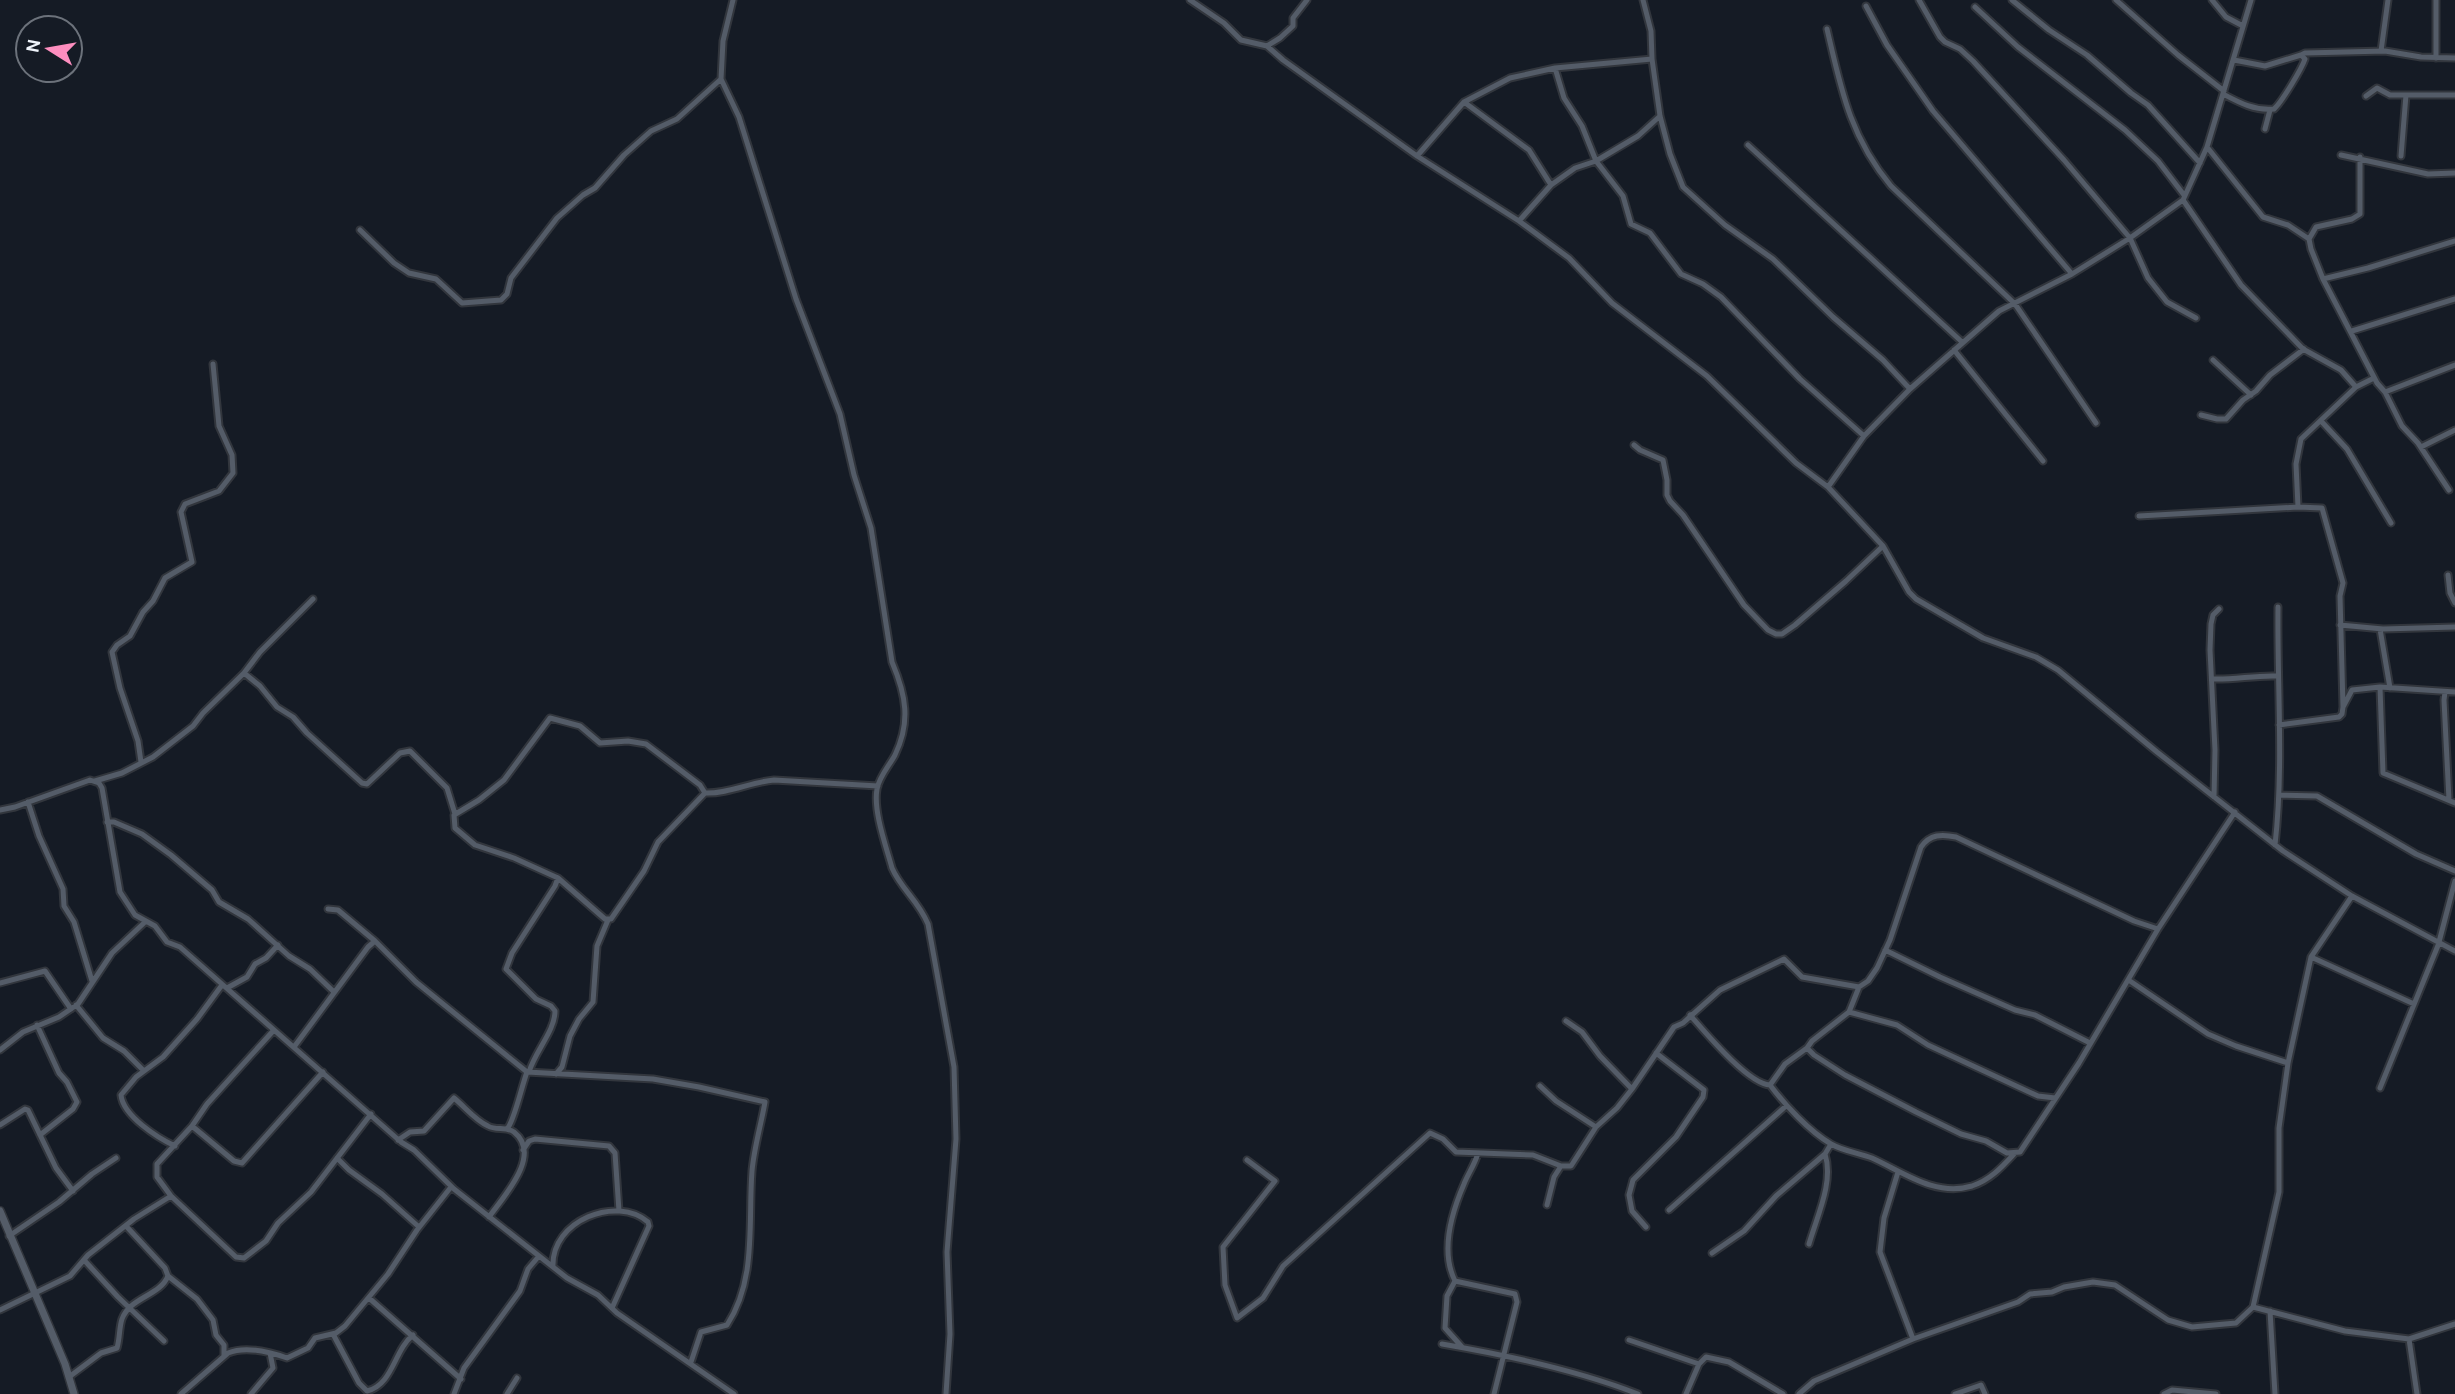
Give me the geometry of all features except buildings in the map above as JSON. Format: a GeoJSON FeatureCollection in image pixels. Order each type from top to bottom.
{"type":"FeatureCollection","features":[{"type":"Feature","properties":{"kind":"street"},"geometry":{"type":"LineString","coordinates":[[733,0],[723,41],[721,79],[738,117],[796,299],[840,414],[854,475],[871,528],[889,647],[900,680],[906,723],[895,754],[878,786],[876,798],[892,869],[896,878],[912,895],[928,924],[954,1067],[956,1139],[947,1252],[950,1334],[946,1394]]}},
{"type":"Feature","properties":{"kind":"street"},"geometry":{"type":"LineString","coordinates":[[1190,0],[1224,23],[1241,40],[1266,46],[1417,156],[1519,221],[1569,258],[1612,303],[1707,376],[1796,463],[1828,487],[1883,545],[1909,592],[1916,599],[1983,638],[2035,657],[2058,670],[2275,845],[2352,896],[2455,951]]}},
{"type":"Feature","properties":{"kind":"street"},"geometry":{"type":"LineString","coordinates":[[1266,46],[1293,26],[1293,19],[1307,0]]}},
{"type":"Feature","properties":{"kind":"street"},"geometry":{"type":"LineString","coordinates":[[1643,0],[1651,31],[1660,116],[1670,154],[1683,187],[1725,225],[1773,259],[1833,317],[1883,360],[1910,389]]}},
{"type":"Feature","properties":{"kind":"street"},"geometry":{"type":"LineString","coordinates":[[1920,0],[1940,37],[1973,61],[2064,160],[2130,238],[2148,278],[2167,302],[2196,318]]}},
{"type":"Feature","properties":{"kind":"street"},"geometry":{"type":"LineString","coordinates":[[2012,0],[2148,104],[2200,163]]}},
{"type":"Feature","properties":{"kind":"street"},"geometry":{"type":"LineString","coordinates":[[2116,0],[2184,61],[2246,106],[2270,110],[2278,105],[2294,75],[2302,69],[2305,59],[2301,55]]}},
{"type":"Feature","properties":{"kind":"street"},"geometry":{"type":"LineString","coordinates":[[2212,0],[2226,17],[2244,26]]}},
{"type":"Feature","properties":{"kind":"street"},"geometry":{"type":"LineString","coordinates":[[1828,487],[1864,436],[1910,389],[1999,311],[2072,274],[2130,238],[2183,197],[2207,147],[2252,0]]}},
{"type":"Feature","properties":{"kind":"street"},"geometry":{"type":"LineString","coordinates":[[2381,51],[2388,0]]}},
{"type":"Feature","properties":{"kind":"street"},"geometry":{"type":"LineString","coordinates":[[2436,0],[2436,58]]}},
{"type":"Feature","properties":{"kind":"street"},"geometry":{"type":"LineString","coordinates":[[1866,6],[1887,45],[1933,111],[2072,274]]}},
{"type":"Feature","properties":{"kind":"street"},"geometry":{"type":"LineString","coordinates":[[1975,7],[2038,64],[2071,86],[2158,161],[2241,285],[2304,349],[2341,370],[2356,387]]}},
{"type":"Feature","properties":{"kind":"street"},"geometry":{"type":"LineString","coordinates":[[1827,29],[1857,137],[1873,165],[1891,186],[2015,304],[2096,423]]}},
{"type":"Feature","properties":{"kind":"street"},"geometry":{"type":"LineString","coordinates":[[2234,60],[2265,66],[2316,51],[2381,51],[2455,58]]}},
{"type":"Feature","properties":{"kind":"street"},"geometry":{"type":"LineString","coordinates":[[1417,156],[1464,102],[1510,78],[1555,68],[1652,59]]}},
{"type":"Feature","properties":{"kind":"street"},"geometry":{"type":"LineString","coordinates":[[1555,68],[1564,98],[1582,126],[1596,161],[1623,196],[1630,224],[1650,233],[1681,274],[1703,284],[1721,297],[1800,379],[1864,436]]}},
{"type":"Feature","properties":{"kind":"street"},"geometry":{"type":"LineString","coordinates":[[360,230],[394,263],[409,273],[436,279],[462,303],[502,300],[507,294],[510,278],[557,218],[595,188],[624,155],[651,131],[677,119],[721,79]]}},
{"type":"Feature","properties":{"kind":"street"},"geometry":{"type":"LineString","coordinates":[[2366,96],[2377,88],[2390,95],[2455,95]]}},
{"type":"Feature","properties":{"kind":"street"},"geometry":{"type":"LineString","coordinates":[[2401,156],[2406,95]]}},
{"type":"Feature","properties":{"kind":"street"},"geometry":{"type":"LineString","coordinates":[[1464,102],[1529,150],[1551,185]]}},
{"type":"Feature","properties":{"kind":"street"},"geometry":{"type":"LineString","coordinates":[[2265,129],[2270,110]]}},
{"type":"Feature","properties":{"kind":"street"},"geometry":{"type":"LineString","coordinates":[[1519,221],[1551,185],[1575,168],[1596,161],[1638,136],[1660,116]]}},
{"type":"Feature","properties":{"kind":"street"},"geometry":{"type":"LineString","coordinates":[[1748,145],[1962,342]]}},
{"type":"Feature","properties":{"kind":"street"},"geometry":{"type":"LineString","coordinates":[[2207,147],[2263,217],[2288,225],[2309,239],[2323,279],[2374,378],[2385,392],[2402,426],[2421,447],[2449,490]]}},
{"type":"Feature","properties":{"kind":"street"},"geometry":{"type":"LineString","coordinates":[[2341,155],[2428,174],[2455,173]]}},
{"type":"Feature","properties":{"kind":"street"},"geometry":{"type":"LineString","coordinates":[[2309,239],[2316,227],[2352,219],[2360,214],[2360,157]]}},
{"type":"Feature","properties":{"kind":"street"},"geometry":{"type":"LineString","coordinates":[[2323,279],[2455,241]]}},
{"type":"Feature","properties":{"kind":"street"},"geometry":{"type":"LineString","coordinates":[[2352,331],[2455,299]]}},
{"type":"Feature","properties":{"kind":"street"},"geometry":{"type":"LineString","coordinates":[[2201,415],[2227,419],[2270,375],[2304,349]]}},
{"type":"Feature","properties":{"kind":"street"},"geometry":{"type":"LineString","coordinates":[[1954,350],[2043,461]]}},
{"type":"Feature","properties":{"kind":"street"},"geometry":{"type":"LineString","coordinates":[[2213,360],[2251,395]]}},
{"type":"Feature","properties":{"kind":"street"},"geometry":{"type":"LineString","coordinates":[[141,762],[138,741],[120,688],[112,652],[130,636],[143,612],[153,601],[164,578],[192,562],[181,512],[185,504],[219,491],[233,473],[232,455],[219,426],[213,364]]}},
{"type":"Feature","properties":{"kind":"street"},"geometry":{"type":"LineString","coordinates":[[2385,392],[2455,365]]}},
{"type":"Feature","properties":{"kind":"street"},"geometry":{"type":"LineString","coordinates":[[2298,507],[2296,464],[2301,439],[2356,387],[2374,378]]}},
{"type":"Feature","properties":{"kind":"street"},"geometry":{"type":"LineString","coordinates":[[2321,421],[2347,449],[2391,523]]}},
{"type":"Feature","properties":{"kind":"street"},"geometry":{"type":"LineString","coordinates":[[2421,447],[2455,430]]}},
{"type":"Feature","properties":{"kind":"street"},"geometry":{"type":"LineString","coordinates":[[1634,445],[1662,460],[1670,501],[1683,514],[1744,605],[1776,634],[1782,634],[1795,625],[1883,545]]}},
{"type":"Feature","properties":{"kind":"street"},"geometry":{"type":"LineString","coordinates":[[2139,516],[2322,508],[2343,583],[2340,596],[2342,714],[2339,717],[2279,725]]}},
{"type":"Feature","properties":{"kind":"street"},"geometry":{"type":"LineString","coordinates":[[2448,575],[2450,593],[2455,603]]}},
{"type":"Feature","properties":{"kind":"street"},"geometry":{"type":"LineString","coordinates":[[0,810],[90,780],[122,773],[169,746],[193,726],[313,598]]}},
{"type":"Feature","properties":{"kind":"street"},"geometry":{"type":"LineString","coordinates":[[2275,845],[2280,795],[2278,607]]}},
{"type":"Feature","properties":{"kind":"street"},"geometry":{"type":"LineString","coordinates":[[2214,797],[2211,624],[2213,615],[2219,609]]}},
{"type":"Feature","properties":{"kind":"street"},"geometry":{"type":"LineString","coordinates":[[2340,625],[2380,629],[2455,627]]}},
{"type":"Feature","properties":{"kind":"street"},"geometry":{"type":"LineString","coordinates":[[2380,629],[2390,688]]}},
{"type":"Feature","properties":{"kind":"street"},"geometry":{"type":"LineString","coordinates":[[244,673],[260,686],[277,707],[293,717],[362,783],[367,784],[400,753],[410,751],[447,788],[455,814],[454,828],[475,845],[514,858],[558,878],[608,920]]}},
{"type":"Feature","properties":{"kind":"street"},"geometry":{"type":"LineString","coordinates":[[2211,679],[2277,676]]}},
{"type":"Feature","properties":{"kind":"street"},"geometry":{"type":"LineString","coordinates":[[2343,707],[2352,690],[2380,687],[2455,692]]}},
{"type":"Feature","properties":{"kind":"street"},"geometry":{"type":"LineString","coordinates":[[2380,687],[2383,773],[2452,802],[2445,692]]}},
{"type":"Feature","properties":{"kind":"street"},"geometry":{"type":"LineString","coordinates":[[455,814],[479,800],[503,780],[550,718],[580,726],[600,743],[628,741],[646,744],[700,785],[705,793]]}},
{"type":"Feature","properties":{"kind":"street"},"geometry":{"type":"LineString","coordinates":[[556,1074],[562,1067],[570,1036],[593,1002],[598,938],[644,871],[658,842],[705,793],[774,780],[878,786]]}},
{"type":"Feature","properties":{"kind":"street"},"geometry":{"type":"LineString","coordinates":[[95,781],[102,788],[120,892],[135,915],[155,926],[164,939],[180,947],[398,1139],[414,1150],[451,1187],[567,1278],[598,1294],[612,1308],[734,1394]]}},
{"type":"Feature","properties":{"kind":"street"},"geometry":{"type":"LineString","coordinates":[[2280,795],[2318,796],[2416,854],[2455,871]]}},
{"type":"Feature","properties":{"kind":"street"},"geometry":{"type":"LineString","coordinates":[[28,802],[39,836],[63,889],[64,906],[74,922],[92,981]]}},
{"type":"Feature","properties":{"kind":"street"},"geometry":{"type":"LineString","coordinates":[[1807,1048],[1868,1088],[1961,1134],[1979,1138],[2007,1153],[2020,1152],[2130,981],[2158,929],[2235,812]]}},
{"type":"Feature","properties":{"kind":"street"},"geometry":{"type":"LineString","coordinates":[[107,822],[114,822],[142,835],[171,855],[212,890],[219,902],[248,919],[334,992]]}},
{"type":"Feature","properties":{"kind":"street"},"geometry":{"type":"LineString","coordinates":[[1770,1085],[1785,1064],[1849,1012],[1859,987],[1868,981],[1885,950],[1921,847],[1925,841],[1938,835],[1956,837],[2134,921],[2158,929]]}},
{"type":"Feature","properties":{"kind":"street"},"geometry":{"type":"LineString","coordinates":[[507,1129],[512,1124],[516,1102],[533,1059],[553,1026],[556,1015],[551,1006],[536,999],[506,969],[512,953],[558,878]]}},
{"type":"Feature","properties":{"kind":"street"},"geometry":{"type":"LineString","coordinates":[[2380,1088],[2439,942],[2455,881]]}},
{"type":"Feature","properties":{"kind":"street"},"geometry":{"type":"LineString","coordinates":[[1799,1394],[1814,1381],[1913,1339],[2018,1302],[2030,1294],[2052,1292],[2093,1282],[2115,1285],[2168,1321],[2192,1327],[2236,1323],[2253,1307],[2279,1192],[2279,1128],[2288,1063],[2311,957],[2352,896]]}},
{"type":"Feature","properties":{"kind":"street"},"geometry":{"type":"LineString","coordinates":[[328,909],[338,910],[416,982],[528,1072],[653,1079],[765,1102],[752,1169],[748,1267],[744,1292],[727,1325],[701,1332],[691,1362]]}},
{"type":"Feature","properties":{"kind":"street"},"geometry":{"type":"LineString","coordinates":[[0,1050],[23,1032],[59,1017],[74,1007],[112,953],[145,922]]}},
{"type":"Feature","properties":{"kind":"street"},"geometry":{"type":"LineString","coordinates":[[294,1047],[374,941]]}},
{"type":"Feature","properties":{"kind":"street"},"geometry":{"type":"LineString","coordinates":[[175,1146],[158,1139],[140,1123],[122,1102],[123,1091],[163,1058],[224,987],[247,977],[255,964],[266,958],[278,945]]}},
{"type":"Feature","properties":{"kind":"street"},"geometry":{"type":"LineString","coordinates":[[1885,950],[2015,1010],[2043,1019],[2090,1043]]}},
{"type":"Feature","properties":{"kind":"street"},"geometry":{"type":"LineString","coordinates":[[2311,957],[2414,1004]]}},
{"type":"Feature","properties":{"kind":"street"},"geometry":{"type":"LineString","coordinates":[[1247,1160],[1275,1181],[1223,1247],[1225,1285],[1237,1318],[1264,1298],[1283,1266],[1430,1133],[1443,1139],[1456,1152],[1533,1154],[1561,1167],[1571,1166],[1596,1127],[1617,1108],[1632,1089],[1668,1033],[1720,990],[1784,959],[1802,976],[1859,987]]}},
{"type":"Feature","properties":{"kind":"street"},"geometry":{"type":"LineString","coordinates":[[0,983],[45,971],[103,1038],[124,1051],[144,1071]]}},
{"type":"Feature","properties":{"kind":"street"},"geometry":{"type":"LineString","coordinates":[[2130,981],[2219,1040],[2288,1063]]}},
{"type":"Feature","properties":{"kind":"street"},"geometry":{"type":"LineString","coordinates":[[1849,1012],[1888,1021],[1928,1045],[2038,1097],[2055,1098]]}},
{"type":"Feature","properties":{"kind":"street"},"geometry":{"type":"LineString","coordinates":[[1690,1015],[1721,1050],[1761,1084],[1770,1085],[1786,1106],[1831,1144],[1872,1158],[1940,1189],[1971,1186],[1994,1175],[2014,1154]]}},
{"type":"Feature","properties":{"kind":"street"},"geometry":{"type":"LineString","coordinates":[[1566,1021],[1582,1032],[1600,1056],[1632,1089]]}},
{"type":"Feature","properties":{"kind":"street"},"geometry":{"type":"LineString","coordinates":[[37,1025],[59,1073],[78,1102],[40,1135]]}},
{"type":"Feature","properties":{"kind":"street"},"geometry":{"type":"LineString","coordinates":[[274,1030],[207,1104],[192,1126],[157,1164],[155,1172],[171,1196],[236,1257],[244,1258],[265,1241],[278,1223],[311,1192],[371,1114]]}},
{"type":"Feature","properties":{"kind":"street"},"geometry":{"type":"LineString","coordinates":[[1646,1227],[1632,1211],[1629,1195],[1633,1180],[1676,1136],[1703,1097],[1704,1090],[1656,1053]]}},
{"type":"Feature","properties":{"kind":"street"},"geometry":{"type":"LineString","coordinates":[[192,1126],[234,1161],[242,1163],[323,1072]]}},
{"type":"Feature","properties":{"kind":"street"},"geometry":{"type":"LineString","coordinates":[[1540,1086],[1556,1101],[1596,1127]]}},
{"type":"Feature","properties":{"kind":"street"},"geometry":{"type":"LineString","coordinates":[[398,1139],[410,1132],[424,1131],[454,1098],[487,1126],[516,1133],[523,1150],[523,1167],[489,1217]]}},
{"type":"Feature","properties":{"kind":"street"},"geometry":{"type":"LineString","coordinates":[[1668,1210],[1786,1106]]}},
{"type":"Feature","properties":{"kind":"street"},"geometry":{"type":"LineString","coordinates":[[0,1125],[25,1109],[32,1115],[56,1168],[72,1191]]}},
{"type":"Feature","properties":{"kind":"street"},"geometry":{"type":"LineString","coordinates":[[523,1150],[529,1141],[535,1139],[609,1146],[615,1153],[619,1211]]}},
{"type":"Feature","properties":{"kind":"street"},"geometry":{"type":"LineString","coordinates":[[1712,1253],[1744,1231],[1776,1196],[1825,1154],[1831,1144]]}},
{"type":"Feature","properties":{"kind":"street"},"geometry":{"type":"LineString","coordinates":[[1455,1281],[1449,1269],[1448,1239],[1452,1215],[1478,1153]]}},
{"type":"Feature","properties":{"kind":"street"},"geometry":{"type":"LineString","coordinates":[[1809,1244],[1825,1192],[1829,1166],[1825,1154]]}},
{"type":"Feature","properties":{"kind":"street"},"geometry":{"type":"LineString","coordinates":[[9,1236],[116,1158]]}},
{"type":"Feature","properties":{"kind":"street"},"geometry":{"type":"LineString","coordinates":[[337,1158],[419,1227]]}},
{"type":"Feature","properties":{"kind":"street"},"geometry":{"type":"LineString","coordinates":[[1547,1205],[1554,1177],[1561,1167]]}},
{"type":"Feature","properties":{"kind":"street"},"geometry":{"type":"LineString","coordinates":[[1898,1172],[1884,1218],[1880,1252],[1913,1339]]}},
{"type":"Feature","properties":{"kind":"street"},"geometry":{"type":"LineString","coordinates":[[181,1394],[224,1356],[237,1349],[287,1358],[308,1348],[315,1338],[333,1334],[345,1326],[369,1298],[451,1187]]}},
{"type":"Feature","properties":{"kind":"street"},"geometry":{"type":"LineString","coordinates":[[0,1310],[70,1276],[84,1260],[126,1226],[171,1196]]}},
{"type":"Feature","properties":{"kind":"street"},"geometry":{"type":"LineString","coordinates":[[0,1211],[36,1293],[74,1394]]}},
{"type":"Feature","properties":{"kind":"street"},"geometry":{"type":"LineString","coordinates":[[553,1267],[554,1249],[571,1225],[595,1215],[619,1211],[642,1216],[649,1226],[612,1308]]}},
{"type":"Feature","properties":{"kind":"street"},"geometry":{"type":"LineString","coordinates":[[126,1226],[165,1268],[168,1276],[197,1299],[213,1320],[216,1335],[224,1345],[224,1356]]}},
{"type":"Feature","properties":{"kind":"street"},"geometry":{"type":"LineString","coordinates":[[454,1394],[464,1368],[513,1301],[528,1269],[539,1256]]}},
{"type":"Feature","properties":{"kind":"street"},"geometry":{"type":"LineString","coordinates":[[84,1260],[164,1341]]}},
{"type":"Feature","properties":{"kind":"street"},"geometry":{"type":"LineString","coordinates":[[69,1377],[101,1353],[117,1348],[122,1317],[130,1307],[161,1287],[168,1276]]}},
{"type":"Feature","properties":{"kind":"street"},"geometry":{"type":"LineString","coordinates":[[1455,1281],[1447,1296],[1445,1328],[1462,1348]]}},
{"type":"Feature","properties":{"kind":"street"},"geometry":{"type":"LineString","coordinates":[[1455,1281],[1515,1294],[1517,1302],[1494,1394]]}},
{"type":"Feature","properties":{"kind":"street"},"geometry":{"type":"LineString","coordinates":[[369,1298],[461,1379]]}},
{"type":"Feature","properties":{"kind":"street"},"geometry":{"type":"LineString","coordinates":[[2253,1307],[2346,1331],[2409,1339],[2455,1324]]}},
{"type":"Feature","properties":{"kind":"street"},"geometry":{"type":"LineString","coordinates":[[2270,1311],[2275,1394]]}},
{"type":"Feature","properties":{"kind":"street"},"geometry":{"type":"LineString","coordinates":[[333,1334],[359,1383],[367,1391],[378,1387],[400,1350],[413,1335]]}},
{"type":"Feature","properties":{"kind":"street"},"geometry":{"type":"LineString","coordinates":[[2409,1339],[2417,1394]]}},
{"type":"Feature","properties":{"kind":"street"},"geometry":{"type":"LineString","coordinates":[[1629,1340],[1699,1364]]}},
{"type":"Feature","properties":{"kind":"street"},"geometry":{"type":"LineString","coordinates":[[1442,1344],[1503,1356],[1638,1394]]}},
{"type":"Feature","properties":{"kind":"street"},"geometry":{"type":"LineString","coordinates":[[251,1394],[273,1368],[270,1353]]}},
{"type":"Feature","properties":{"kind":"street"},"geometry":{"type":"LineString","coordinates":[[1686,1394],[1699,1364],[1706,1357],[1729,1362],[1783,1394]]}},
{"type":"Feature","properties":{"kind":"street"},"geometry":{"type":"LineString","coordinates":[[507,1394],[517,1378]]}},
{"type":"Feature","properties":{"kind":"street"},"geometry":{"type":"LineString","coordinates":[[1955,1394],[1981,1385],[1986,1394]]}},
{"type":"Feature","properties":{"kind":"street"},"geometry":{"type":"LineString","coordinates":[[1614,1394],[1616,1386]]}},
{"type":"Feature","properties":{"kind":"street"},"geometry":{"type":"LineString","coordinates":[[2165,1394],[2172,1390],[2216,1394]]}}]}
